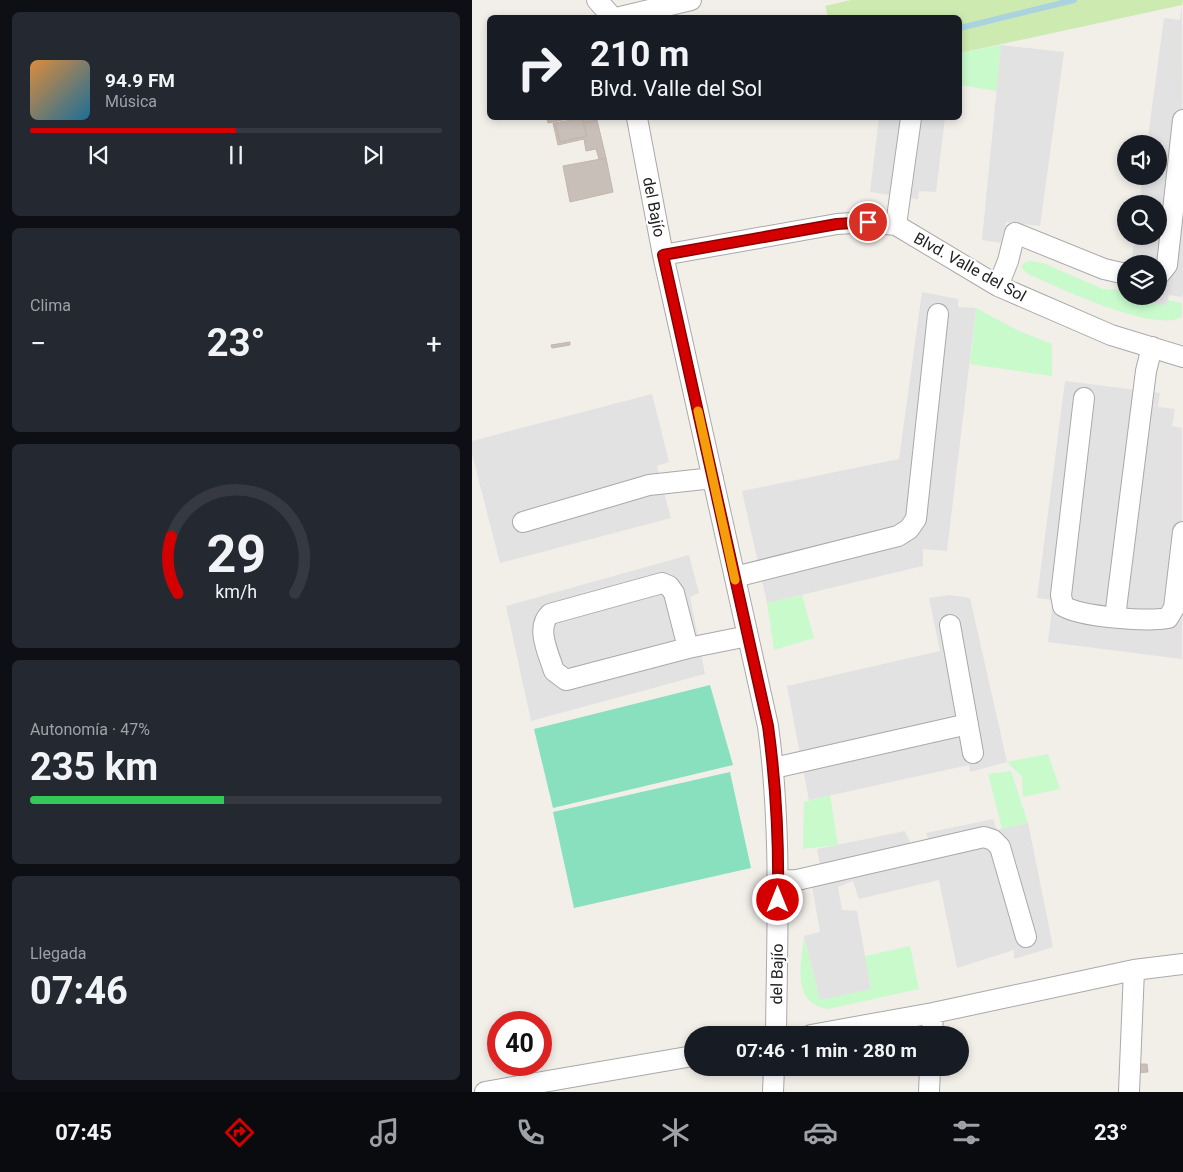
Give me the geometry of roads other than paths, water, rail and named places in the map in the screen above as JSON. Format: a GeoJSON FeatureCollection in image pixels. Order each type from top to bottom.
{"type":"FeatureCollection","features":[{"type":"Feature","properties":{"kind":"street"},"geometry":{"type":"LineString","coordinates":[[597,0],[611,15]]}},
{"type":"Feature","properties":{"kind":"street"},"geometry":{"type":"LineString","coordinates":[[627,15],[691,0]]}},
{"type":"Feature","properties":{"kind":"street","name":"del Bajío"},"geometry":{"type":"LineString","coordinates":[[637,120],[663,255],[768,726],[774,768],[778,881],[776,1026]]}},
{"type":"Feature","properties":{"kind":"street"},"geometry":{"type":"LineString","coordinates":[[896,225],[911,120]]}},
{"type":"Feature","properties":{"kind":"street"},"geometry":{"type":"LineString","coordinates":[[1167,264],[1182,120]]}},
{"type":"Feature","properties":{"kind":"street","name":"Blvd. Valle del Sol"},"geometry":{"type":"LineString","coordinates":[[663,255],[837,224],[868,222],[896,225],[998,286],[1111,335],[1182,357]]}},
{"type":"Feature","properties":{"kind":"street"},"geometry":{"type":"LineString","coordinates":[[998,286],[1008,260],[1015,233],[1104,270],[1117,272]]}},
{"type":"Feature","properties":{"kind":"street"},"geometry":{"type":"LineString","coordinates":[[735,577],[898,536],[909,529],[916,518],[938,314]]}},
{"type":"Feature","properties":{"kind":"street"},"geometry":{"type":"LineString","coordinates":[[1115,617],[1146,371],[1152,347]]}},
{"type":"Feature","properties":{"kind":"street"},"geometry":{"type":"LineString","coordinates":[[1084,398],[1061,595],[1063,606],[1072,612],[1115,617],[1157,620],[1168,618],[1174,608],[1182,532]]}},
{"type":"Feature","properties":{"kind":"street"},"geometry":{"type":"LineString","coordinates":[[523,522],[649,485],[713,478]]}},
{"type":"Feature","properties":{"kind":"street"},"geometry":{"type":"LineString","coordinates":[[688,648],[674,593],[669,586],[662,583],[550,614],[544,619],[541,626],[554,671],[566,680],[688,648],[748,636]]}},
{"type":"Feature","properties":{"kind":"street"},"geometry":{"type":"LineString","coordinates":[[950,626],[973,753]]}},
{"type":"Feature","properties":{"kind":"street"},"geometry":{"type":"LineString","coordinates":[[774,768],[968,724]]}},
{"type":"Feature","properties":{"kind":"street"},"geometry":{"type":"LineString","coordinates":[[778,881],[797,880],[984,837],[993,840],[1000,847],[1026,937]]}},
{"type":"Feature","properties":{"kind":"street"},"geometry":{"type":"LineString","coordinates":[[859,1026],[1134,970],[1182,964]]}},
{"type":"Feature","properties":{"kind":"street"},"geometry":{"type":"LineString","coordinates":[[1129,1092],[1134,970]]}},
{"type":"Feature","properties":{"kind":"street"},"geometry":{"type":"LineString","coordinates":[[932,1026],[933,1012]]}},
{"type":"Feature","properties":{"kind":"street"},"geometry":{"type":"LineString","coordinates":[[485,1092],[684,1058]]}},
{"type":"Feature","properties":{"kind":"street"},"geometry":{"type":"LineString","coordinates":[[773,1092],[774,1076]]}},
{"type":"Feature","properties":{"kind":"street"},"geometry":{"type":"LineString","coordinates":[[929,1092],[930,1076]]}},
{"type":"Feature","properties":{"kind":"waterway"},"geometry":{"type":"LineString","coordinates":[[962,28],[1074,0]]}}]}
